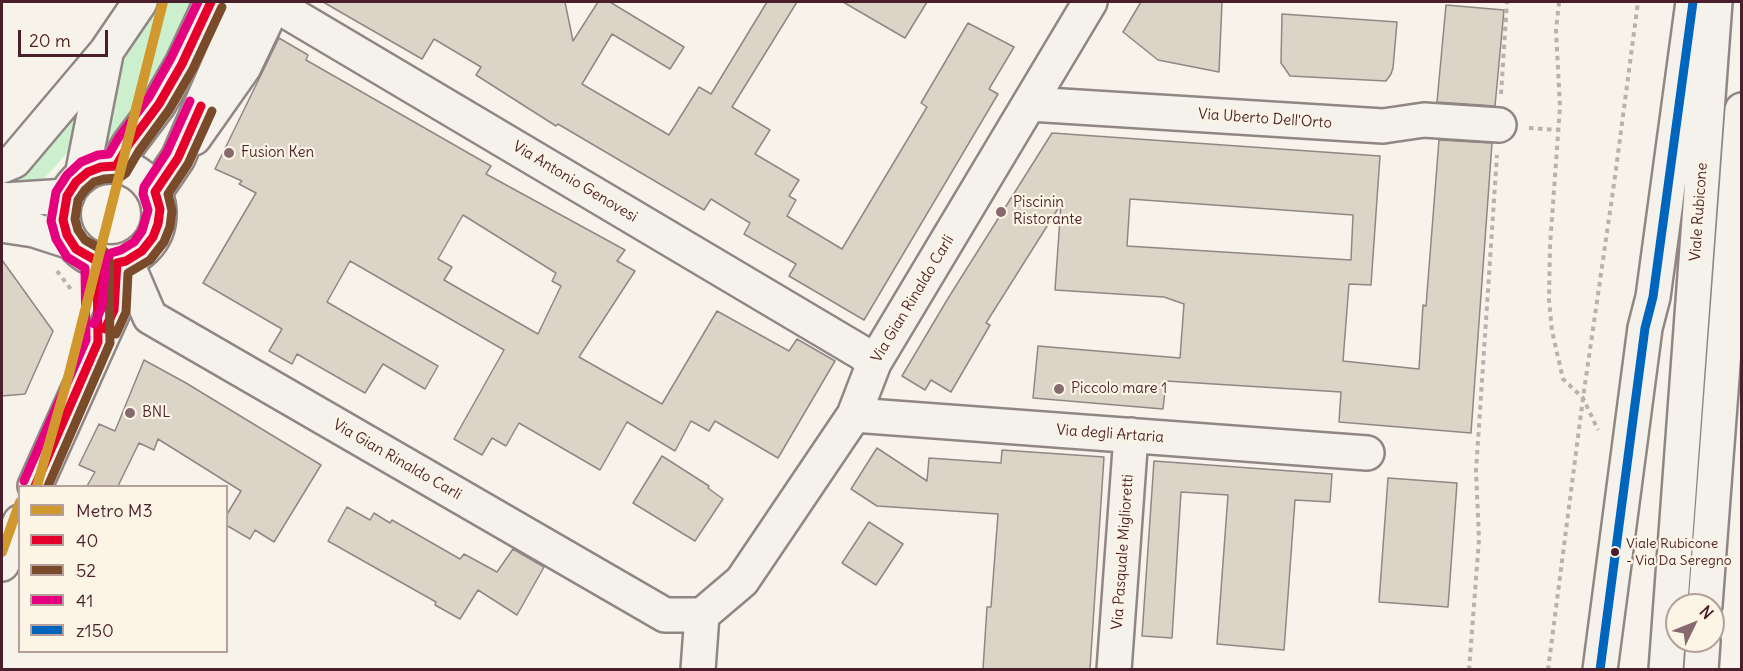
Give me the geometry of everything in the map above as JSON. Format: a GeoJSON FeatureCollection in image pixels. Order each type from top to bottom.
{"type":"FeatureCollection","features":[{"type":"Feature","properties":{"kind":"main road"},"geometry":{"type":"LineString","coordinates":[[2,166],[14,161],[106,52],[140,2]]}},
{"type":"Feature","properties":{"kind":"main road"},"geometry":{"type":"LineString","coordinates":[[116,166],[129,144],[159,104],[182,64],[211,2]]}},
{"type":"Feature","properties":{"kind":"main road"},"geometry":{"type":"LineString","coordinates":[[155,192],[178,158],[265,2]]}},
{"type":"Feature","properties":{"kind":"main road","name":"Via Antonio Genovesi"},"geometry":{"type":"LineString","coordinates":[[265,2],[851,346],[873,363]]}},
{"type":"Feature","properties":{"kind":"main road","name":"Via Gian Rinaldo Carli"},"geometry":{"type":"LineString","coordinates":[[93,259],[150,317],[665,615],[702,615],[742,581],[854,415],[873,363],[1090,2]]}},
{"type":"Feature","properties":{"kind":"main road"},"geometry":{"type":"LineString","coordinates":[[1600,669],[1645,327],[1653,297],[1693,2]]}},
{"type":"Feature","properties":{"kind":"main road","name":"Viale Rubicone"},"geometry":{"type":"LineString","coordinates":[[1666,669],[1715,2]]}},
{"type":"Feature","properties":{"kind":"main road"},"geometry":{"type":"LineString","coordinates":[[35,485],[114,310],[93,259],[67,235],[63,220],[74,186],[106,52]]}},
{"type":"Feature","properties":{"kind":"main road","name":"Via Uberto Dell'Orto"},"geometry":{"type":"LineString","coordinates":[[1030,104],[1383,126],[1424,120],[1499,125]]}},
{"type":"Feature","properties":{"kind":"main road"},"geometry":{"type":"LineString","coordinates":[[1706,593],[1741,112]]}},
{"type":"Feature","properties":{"kind":"main road"},"geometry":{"type":"LineString","coordinates":[[2,199],[29,200],[74,186],[101,167],[116,166],[139,174],[155,192],[160,209],[153,237],[142,250],[93,259],[34,230],[2,225]]}},
{"type":"Feature","properties":{"kind":"main road","name":"Via degli Artaria"},"geometry":{"type":"LineString","coordinates":[[854,415],[1367,453]]}},
{"type":"Feature","properties":{"kind":"main road","name":"Via Pasquale Miglioretti"},"geometry":{"type":"LineString","coordinates":[[1114,669],[1131,435]]}},
{"type":"Feature","properties":{"kind":"main road"},"geometry":{"type":"LineString","coordinates":[[2,564],[18,527]]}},
{"type":"Feature","properties":{"kind":"main road"},"geometry":{"type":"LineString","coordinates":[[698,669],[702,615]]}},
{"type":"Feature","properties":{"kind":"main road"},"geometry":{"type":"LineString","coordinates":[[1701,669],[1702,653]]}},
{"type":"Feature","properties":{"kind":"path"},"geometry":{"type":"LineString","coordinates":[[1469,669],[1479,539],[1476,471],[1507,2]]}},
{"type":"Feature","properties":{"kind":"path"},"geometry":{"type":"LineString","coordinates":[[1559,2],[1556,30],[1560,107],[1551,210],[1549,300],[1552,331],[1563,377],[1583,398],[1600,434]]}},
{"type":"Feature","properties":{"kind":"path"},"geometry":{"type":"LineString","coordinates":[[1548,669],[1638,2]]}},
{"type":"Feature","properties":{"kind":"path"},"geometry":{"type":"LineString","coordinates":[[73,292],[93,259]]}},
{"type":"Feature","properties":{"kind":"green space"},"geometry":{"type":"Polygon","coordinates":[[[157,2],[193,2],[166,65],[115,139],[100,141],[125,59],[157,2]]]}},
{"type":"Feature","properties":{"kind":"green space"},"geometry":{"type":"Polygon","coordinates":[[[84,97],[77,129],[67,153],[52,170],[39,183],[4,185],[5,181],[84,97]]]}},
{"type":"Feature","properties":{"kind":"building"},"geometry":{"type":"Polygon","coordinates":[[[323,2],[565,2],[573,41],[598,2],[610,2],[684,47],[670,69],[612,34],[582,84],[669,135],[699,87],[711,94],[767,2],[797,2],[732,107],[770,130],[755,154],[799,180],[789,196],[796,200],[787,216],[842,249],[927,107],[921,103],[968,23],[1014,47],[989,89],[998,94],[864,320],[789,276],[796,264],[744,234],[750,223],[711,199],[704,210],[558,124],[556,126],[476,75],[481,67],[434,39],[422,59],[323,2]]]}},
{"type":"Feature","properties":{"kind":"building"},"geometry":{"type":"Polygon","coordinates":[[[843,2],[927,2],[905,38],[843,2]]]}},
{"type":"Feature","properties":{"kind":"building"},"geometry":{"type":"Polygon","coordinates":[[[1141,2],[1222,2],[1219,72],[1158,60],[1123,32],[1141,2]]]}},
{"type":"Feature","properties":{"kind":"building"},"geometry":{"type":"Polygon","coordinates":[[[1446,5],[1504,10],[1495,106],[1437,102],[1446,5]]]}},
{"type":"Feature","properties":{"kind":"building"},"geometry":{"type":"Polygon","coordinates":[[[1282,14],[1397,22],[1391,74],[1386,81],[1290,76],[1281,63],[1282,14]]]}},
{"type":"Feature","properties":{"kind":"building"},"geometry":{"type":"Polygon","coordinates":[[[279,38],[308,55],[306,60],[491,166],[486,174],[625,250],[617,261],[635,271],[579,357],[662,404],[717,311],[789,351],[797,339],[835,361],[778,458],[715,421],[709,431],[691,421],[675,451],[627,422],[600,470],[519,423],[506,446],[492,438],[482,455],[454,439],[504,350],[350,261],[327,302],[438,366],[425,389],[383,364],[365,393],[297,354],[292,364],[269,351],[282,329],[203,283],[256,193],[239,184],[242,181],[215,169],[279,38]],[[463,215],[438,259],[452,267],[444,280],[538,334],[561,286],[552,281],[556,273],[463,215]]]}},
{"type":"Feature","properties":{"kind":"building"},"geometry":{"type":"Polygon","coordinates":[[[1052,133],[1380,156],[1371,285],[1349,284],[1343,361],[1419,369],[1439,140],[1492,143],[1471,433],[1339,422],[1341,392],[1166,381],[1163,409],[1033,398],[1038,346],[1180,358],[1184,304],[1164,297],[1055,290],[1061,204],[986,323],[990,325],[951,392],[931,380],[925,390],[902,376],[1052,133]],[[1130,199],[1127,246],[1351,260],[1353,215],[1130,199]]]}},
{"type":"Feature","properties":{"kind":"building"},"geometry":{"type":"Polygon","coordinates":[[[2,260],[53,331],[25,394],[2,396],[2,260]]]}},
{"type":"Feature","properties":{"kind":"building"},"geometry":{"type":"Polygon","coordinates":[[[144,360],[321,465],[274,542],[255,530],[250,539],[228,526],[228,513],[241,491],[158,439],[154,450],[139,443],[118,485],[88,485],[95,472],[79,465],[99,424],[115,431],[144,360]]]}},
{"type":"Feature","properties":{"kind":"building"},"geometry":{"type":"Polygon","coordinates":[[[877,448],[927,481],[929,458],[1001,463],[1002,450],[1104,457],[1090,669],[983,669],[987,607],[991,607],[998,514],[877,506],[851,489],[877,448]]]}},
{"type":"Feature","properties":{"kind":"building"},"geometry":{"type":"Polygon","coordinates":[[[662,456],[709,486],[708,488],[723,499],[695,541],[633,503],[662,456]]]}},
{"type":"Feature","properties":{"kind":"building"},"geometry":{"type":"Polygon","coordinates":[[[1154,461],[1332,474],[1330,502],[1295,500],[1284,650],[1217,644],[1228,495],[1181,492],[1172,638],[1142,636],[1154,461]]]}},
{"type":"Feature","properties":{"kind":"building"},"geometry":{"type":"Polygon","coordinates":[[[1388,478],[1457,483],[1448,607],[1379,602],[1388,478]]]}},
{"type":"Feature","properties":{"kind":"building"},"geometry":{"type":"Polygon","coordinates":[[[347,507],[370,520],[374,513],[390,523],[392,520],[460,559],[464,554],[497,572],[513,549],[544,567],[517,615],[478,590],[460,619],[435,605],[436,602],[328,541],[347,507]]]}},
{"type":"Feature","properties":{"kind":"building"},"geometry":{"type":"Polygon","coordinates":[[[869,522],[903,544],[876,585],[842,563],[869,522]]]}},
{"type":"Feature","properties":{"kind":"metro line","name":"M3"},"geometry":{"type":"LineString","coordinates":[[37,485],[69,374],[163,2]]}},
{"type":"Feature","properties":{"kind":"metro line","name":"M3"},"geometry":{"type":"LineString","coordinates":[[2,552],[18,508]]}},
{"type":"Feature","properties":{"kind":"transit line","name":"41"},"geometry":{"type":"LineString","coordinates":[[24,481],[86,340],[85,268],[67,257],[56,239],[51,221],[56,192],[67,175],[81,162],[98,155],[109,154],[149,97],[198,2]]}},
{"type":"Feature","properties":{"kind":"transit line","name":"40"},"geometry":{"type":"LineString","coordinates":[[35,485],[98,342],[97,261],[76,249],[67,235],[63,220],[67,196],[76,182],[88,172],[101,167],[116,166],[129,144],[159,104],[182,64],[211,2]]}},
{"type":"Feature","properties":{"kind":"transit line","name":"z150"},"geometry":{"type":"LineString","coordinates":[[1600,670],[1645,328],[1653,297],[1693,2]]}},
{"type":"Feature","properties":{"kind":"transit line","name":"52"},"geometry":{"type":"LineString","coordinates":[[48,485],[110,343],[109,259],[104,251],[85,240],[78,230],[75,219],[78,200],[94,182],[119,178],[126,173],[169,110],[193,69],[222,7]]}},
{"type":"Feature","properties":{"kind":"transit line","name":"41"},"geometry":{"type":"LineString","coordinates":[[94,324],[102,307],[106,259],[111,253],[134,242],[142,231],[148,210],[143,194],[144,187],[167,152],[190,101]]}},
{"type":"Feature","properties":{"kind":"transit line","name":"40"},"geometry":{"type":"LineString","coordinates":[[105,329],[114,310],[117,263],[126,261],[142,251],[153,237],[160,209],[155,192],[178,158],[201,106]]}},
{"type":"Feature","properties":{"kind":"transit line","name":"52"},"geometry":{"type":"LineString","coordinates":[[116,334],[126,312],[128,273],[150,260],[164,242],[170,227],[172,211],[168,194],[188,164],[212,111]]}},
{"type":"Feature","properties":{"kind":"place","name":"Fusion Ken"},"geometry":{"type":"Point","coordinates":[229,153]}},
{"type":"Feature","properties":{"kind":"place","name":"Piscinin Ristorante"},"geometry":{"type":"Point","coordinates":[1001,212]}},
{"type":"Feature","properties":{"kind":"place","name":"Piccolo mare 1"},"geometry":{"type":"Point","coordinates":[1059,389]}},
{"type":"Feature","properties":{"kind":"place","name":"BNL"},"geometry":{"type":"Point","coordinates":[130,413]}},
{"type":"Feature","properties":{"kind":"place","name":"Viale Rubicone - Via Da Seregno"},"geometry":{"type":"Point","coordinates":[1615,552]}}]}
